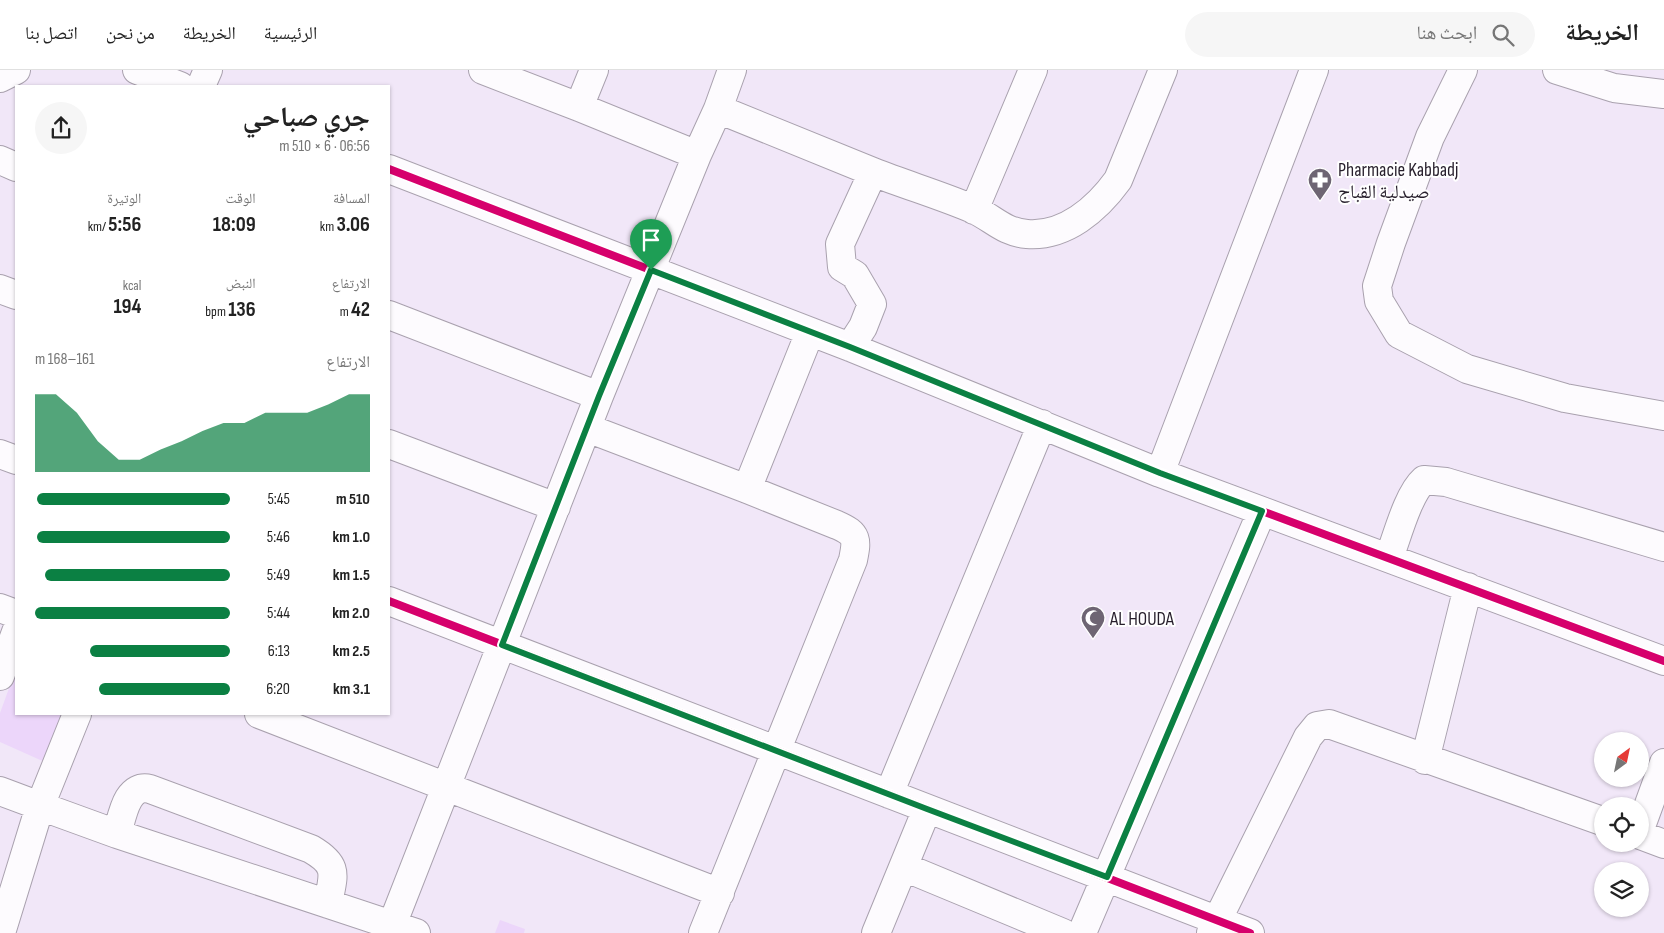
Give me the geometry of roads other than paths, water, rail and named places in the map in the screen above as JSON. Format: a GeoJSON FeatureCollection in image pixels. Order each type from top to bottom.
{"type":"FeatureCollection","features":[{"type":"Feature","properties":{"kind":"street"},"geometry":{"type":"LineString","coordinates":[[0,78],[16,70]]}},
{"type":"Feature","properties":{"kind":"street"},"geometry":{"type":"LineString","coordinates":[[138,70],[177,85]]}},
{"type":"Feature","properties":{"kind":"street"},"geometry":{"type":"LineString","coordinates":[[201,85],[208,70]]}},
{"type":"Feature","properties":{"kind":"street"},"geometry":{"type":"LineString","coordinates":[[483,70],[697,155]]}},
{"type":"Feature","properties":{"kind":"street"},"geometry":{"type":"LineString","coordinates":[[579,107],[594,70]]}},
{"type":"Feature","properties":{"kind":"street"},"geometry":{"type":"LineString","coordinates":[[0,791],[116,834],[404,929],[446,786],[599,396],[697,155],[718,109],[732,70]]}},
{"type":"Feature","properties":{"kind":"street"},"geometry":{"type":"LineString","coordinates":[[974,210],[1033,70]]}},
{"type":"Feature","properties":{"kind":"street"},"geometry":{"type":"LineString","coordinates":[[718,109],[873,172],[974,210],[1008,231],[1028,234],[1050,232],[1076,222],[1107,196],[1118,180],[1163,70]]}},
{"type":"Feature","properties":{"kind":"street"},"geometry":{"type":"LineString","coordinates":[[1160,473],[1314,70]]}},
{"type":"Feature","properties":{"kind":"street"},"geometry":{"type":"LineString","coordinates":[[1462,70],[1430,137],[1391,243],[1377,286],[1379,301],[1399,334],[1466,368],[1565,398],[1664,416]]}},
{"type":"Feature","properties":{"kind":"street"},"geometry":{"type":"LineString","coordinates":[[1556,70],[1614,88],[1664,94]]}},
{"type":"Feature","properties":{"kind":"street"},"geometry":{"type":"LineString","coordinates":[[0,160],[15,167]]}},
{"type":"Feature","properties":{"kind":"street"},"geometry":{"type":"LineString","coordinates":[[390,169],[850,347],[1160,473],[1664,661]]}},
{"type":"Feature","properties":{"kind":"street"},"geometry":{"type":"LineString","coordinates":[[850,347],[863,327],[872,304],[854,275],[842,267],[840,244],[873,172]]}},
{"type":"Feature","properties":{"kind":"street"},"geometry":{"type":"LineString","coordinates":[[0,288],[15,295]]}},
{"type":"Feature","properties":{"kind":"street"},"geometry":{"type":"LineString","coordinates":[[390,315],[599,396]]}},
{"type":"Feature","properties":{"kind":"street"},"geometry":{"type":"LineString","coordinates":[[748,489],[810,332]]}},
{"type":"Feature","properties":{"kind":"street"},"geometry":{"type":"LineString","coordinates":[[889,794],[1042,424]]}},
{"type":"Feature","properties":{"kind":"street"},"geometry":{"type":"LineString","coordinates":[[587,428],[848,529],[854,536],[856,545],[853,560],[703,933]]}},
{"type":"Feature","properties":{"kind":"street"},"geometry":{"type":"LineString","coordinates":[[390,444],[556,507]]}},
{"type":"Feature","properties":{"kind":"street"},"geometry":{"type":"LineString","coordinates":[[0,454],[15,460]]}},
{"type":"Feature","properties":{"kind":"street"},"geometry":{"type":"LineString","coordinates":[[1389,558],[1413,496],[1418,485],[1424,480],[1446,482],[1664,547]]}},
{"type":"Feature","properties":{"kind":"street"},"geometry":{"type":"LineString","coordinates":[[1082,933],[1262,511]]}},
{"type":"Feature","properties":{"kind":"street"},"geometry":{"type":"LineString","coordinates":[[1425,760],[1468,588]]}},
{"type":"Feature","properties":{"kind":"street"},"geometry":{"type":"LineString","coordinates":[[390,601],[777,752],[1107,877],[1213,926],[1250,933]]}},
{"type":"Feature","properties":{"kind":"street"},"geometry":{"type":"LineString","coordinates":[[0,608],[15,614]]}},
{"type":"Feature","properties":{"kind":"street"},"geometry":{"type":"LineString","coordinates":[[0,676],[15,635]]}},
{"type":"Feature","properties":{"kind":"street"},"geometry":{"type":"LineString","coordinates":[[1,933],[40,806],[76,715]]}},
{"type":"Feature","properties":{"kind":"street"},"geometry":{"type":"LineString","coordinates":[[263,715],[720,893]]}},
{"type":"Feature","properties":{"kind":"street"},"geometry":{"type":"LineString","coordinates":[[1213,926],[1308,737],[1317,726],[1329,724],[1594,819]]}},
{"type":"Feature","properties":{"kind":"street"},"geometry":{"type":"LineString","coordinates":[[1649,804],[1664,762]]}},
{"type":"Feature","properties":{"kind":"street"},"geometry":{"type":"LineString","coordinates":[[116,834],[127,801],[138,790],[144,788],[311,849],[322,855],[328,861],[332,870],[328,904]]}},
{"type":"Feature","properties":{"kind":"street"},"geometry":{"type":"LineString","coordinates":[[876,933],[927,809]]}},
{"type":"Feature","properties":{"kind":"street"},"geometry":{"type":"LineString","coordinates":[[1649,838],[1664,844]]}},
{"type":"Feature","properties":{"kind":"street"},"geometry":{"type":"LineString","coordinates":[[904,867],[1063,933]]}},
{"type":"Feature","properties":{"kind":"place","name":"Pharmacie Kabbadj صيدلية القباج"},"geometry":{"type":"Point","coordinates":[1320,201]}},
{"type":"Feature","properties":{"kind":"place","name":"AL HOUDA"},"geometry":{"type":"Point","coordinates":[1093,639]}}]}
